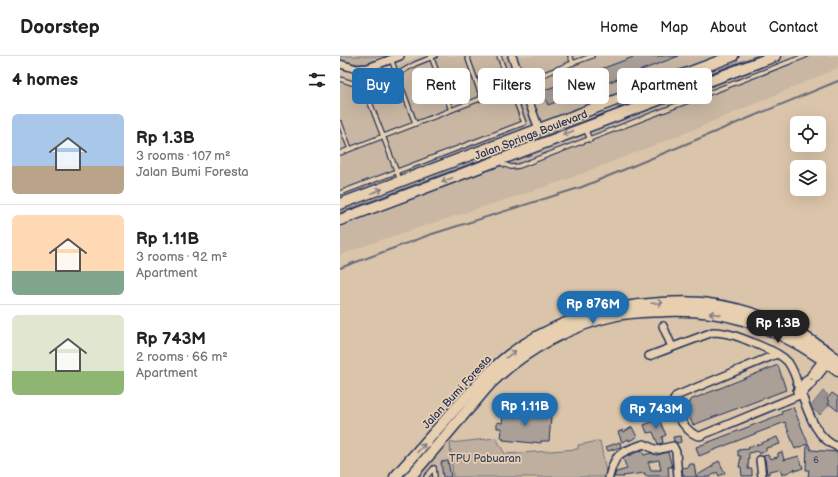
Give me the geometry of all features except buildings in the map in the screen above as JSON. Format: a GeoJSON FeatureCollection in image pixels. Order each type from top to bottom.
{"type":"FeatureCollection","features":[{"type":"Feature","properties":{"kind":"main road","name":"Jalan Springs Boulevard"},"geometry":{"type":"LineString","coordinates":[[609,104],[733,56]]}},
{"type":"Feature","properties":{"kind":"main road","name":"Jalan Springs Boulevard"},"geometry":{"type":"LineString","coordinates":[[712,80],[775,56]]}},
{"type":"Feature","properties":{"kind":"main road","name":"Jalan Springs Boulevard"},"geometry":{"type":"LineString","coordinates":[[340,204],[608,104]]}},
{"type":"Feature","properties":{"kind":"main road"},"geometry":{"type":"LineString","coordinates":[[608,104],[614,116]]}},
{"type":"Feature","properties":{"kind":"main road","name":"Jalan Springs Boulevard"},"geometry":{"type":"LineString","coordinates":[[340,220],[502,161],[646,104]]}},
{"type":"Feature","properties":{"kind":"main road","name":"Jalan Bumi Foresta"},"geometry":{"type":"LineString","coordinates":[[410,477],[468,403],[485,376],[504,359],[535,338],[584,316],[612,308],[642,304],[682,302],[709,304],[741,310],[783,325],[799,333],[829,360],[838,371]]}},
{"type":"Feature","properties":{"kind":"main road","name":"Jalan Bumi Foresta"},"geometry":{"type":"LineString","coordinates":[[395,477],[468,403]]}},
{"type":"Feature","properties":{"kind":"street"},"geometry":{"type":"LineString","coordinates":[[368,68],[400,56]]}},
{"type":"Feature","properties":{"kind":"street"},"geometry":{"type":"LineString","coordinates":[[512,56],[517,68]]}},
{"type":"Feature","properties":{"kind":"street"},"geometry":{"type":"LineString","coordinates":[[340,64],[354,68]]}},
{"type":"Feature","properties":{"kind":"street"},"geometry":{"type":"LineString","coordinates":[[530,104],[539,130]]}},
{"type":"Feature","properties":{"kind":"street"},"geometry":{"type":"LineString","coordinates":[[663,326],[672,347]]}},
{"type":"Feature","properties":{"kind":"street"},"geometry":{"type":"LineString","coordinates":[[649,356],[713,332],[742,338],[777,354],[789,363],[813,424],[818,432],[823,437],[838,446]]}},
{"type":"Feature","properties":{"kind":"street"},"geometry":{"type":"LineString","coordinates":[[777,354],[676,396],[672,404],[674,410],[689,431],[694,435],[700,436],[793,398],[829,360]]}},
{"type":"Feature","properties":{"kind":"street"},"geometry":{"type":"LineString","coordinates":[[609,477],[612,463],[622,452],[646,444],[656,450],[672,446],[674,447],[676,452],[678,477]]}},
{"type":"Feature","properties":{"kind":"street"},"geometry":{"type":"LineString","coordinates":[[760,460],[762,477]]}},
{"type":"Feature","properties":{"kind":"lane"},"geometry":{"type":"LineString","coordinates":[[467,56],[478,87]]}},
{"type":"Feature","properties":{"kind":"lane"},"geometry":{"type":"LineString","coordinates":[[499,56],[504,68]]}},
{"type":"Feature","properties":{"kind":"lane"},"geometry":{"type":"LineString","coordinates":[[570,56],[573,63]]}},
{"type":"Feature","properties":{"kind":"lane"},"geometry":{"type":"LineString","coordinates":[[545,73],[592,56]]}},
{"type":"Feature","properties":{"kind":"lane"},"geometry":{"type":"LineString","coordinates":[[502,161],[511,167],[518,166],[590,140],[805,56]]}},
{"type":"Feature","properties":{"kind":"lane"},"geometry":{"type":"LineString","coordinates":[[404,70],[432,57],[451,110]]}},
{"type":"Feature","properties":{"kind":"lane"},"geometry":{"type":"LineString","coordinates":[[391,60],[394,68]]}},
{"type":"Feature","properties":{"kind":"lane"},"geometry":{"type":"LineString","coordinates":[[340,79],[352,83]]}},
{"type":"Feature","properties":{"kind":"lane"},"geometry":{"type":"LineString","coordinates":[[404,95],[415,123]]}},
{"type":"Feature","properties":{"kind":"lane"},"geometry":{"type":"LineString","coordinates":[[340,153],[478,100]]}},
{"type":"Feature","properties":{"kind":"lane"},"geometry":{"type":"LineString","coordinates":[[371,104],[401,182]]}},
{"type":"Feature","properties":{"kind":"lane"},"geometry":{"type":"LineString","coordinates":[[340,194],[524,123],[517,104]]}},
{"type":"Feature","properties":{"kind":"lane"},"geometry":{"type":"LineString","coordinates":[[649,104],[654,115]]}},
{"type":"Feature","properties":{"kind":"lane"},"geometry":{"type":"LineString","coordinates":[[340,123],[350,149]]}},
{"type":"Feature","properties":{"kind":"lane"},"geometry":{"type":"LineString","coordinates":[[585,127],[590,140]]}},
{"type":"Feature","properties":{"kind":"lane"},"geometry":{"type":"LineString","coordinates":[[426,477],[434,468],[435,477]]}},
{"type":"Feature","properties":{"kind":"shaded area"},"geometry":{"type":"Polygon","coordinates":[[[421,56],[573,56],[574,58],[579,56],[720,56],[688,68],[617,68],[617,95],[609,98],[609,68],[553,68],[553,104],[592,104],[340,199],[340,75],[352,77],[352,104],[404,104],[404,68],[394,68],[421,56]]]}},
{"type":"Feature","properties":{"kind":"shaded area"},"geometry":{"type":"Polygon","coordinates":[[[785,56],[838,56],[838,68],[698,128],[563,181],[378,241],[340,255],[340,225],[560,139],[655,104],[712,104],[712,83],[785,56]]]}},
{"type":"Feature","properties":{"kind":"shaded area"},"geometry":{"type":"Polygon","coordinates":[[[823,391],[828,395],[825,399],[829,402],[827,403],[829,405],[820,415],[810,407],[823,391]]]}},
{"type":"Feature","properties":{"kind":"shaded area"},"geometry":{"type":"Polygon","coordinates":[[[450,443],[453,477],[417,477],[450,443]]]}},
{"type":"Feature","properties":{"kind":"green space"},"geometry":{"type":"Polygon","coordinates":[[[340,56],[390,56],[371,63],[360,64],[340,60],[340,56]]]}},
{"type":"Feature","properties":{"kind":"green space","name":"TPU Pabuaran"},"geometry":{"type":"Polygon","coordinates":[[[496,438],[505,454],[578,449],[578,445],[600,441],[607,477],[453,477],[450,443],[496,438]]]}},
{"type":"Feature","properties":{"kind":"waterway"},"geometry":{"type":"LineString","coordinates":[[618,108],[757,56]]}},
{"type":"Feature","properties":{"kind":"waterway"},"geometry":{"type":"LineString","coordinates":[[340,268],[429,235],[582,187],[838,81]]}},
{"type":"Feature","properties":{"kind":"waterway"},"geometry":{"type":"LineString","coordinates":[[340,213],[604,114]]}}]}
